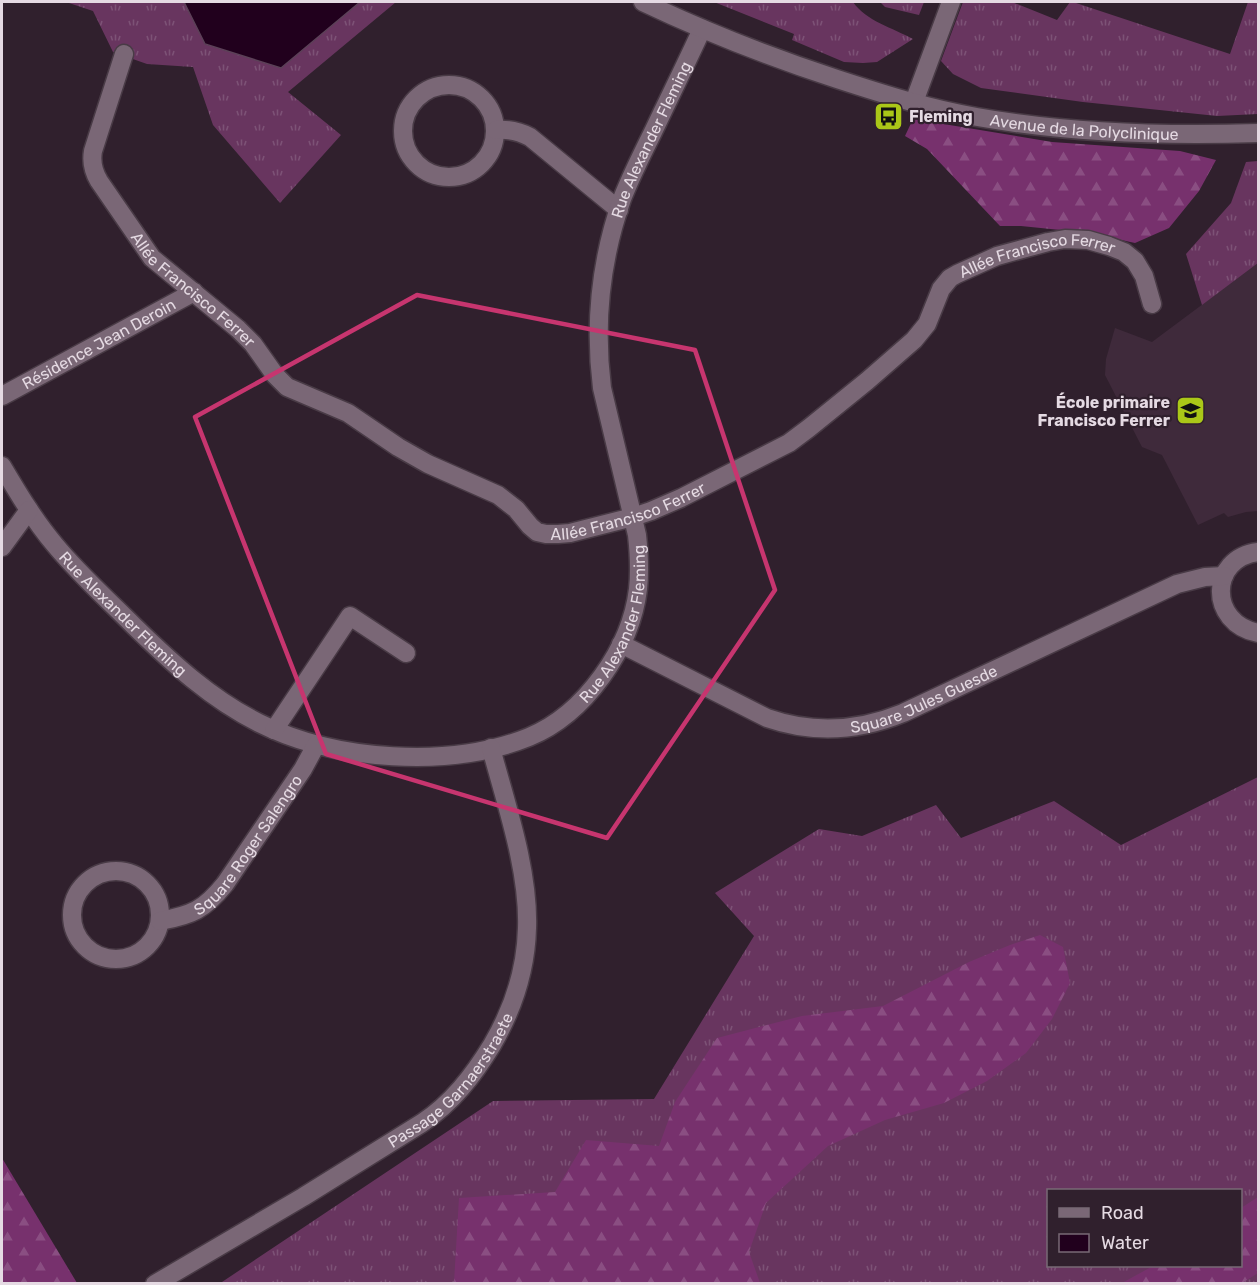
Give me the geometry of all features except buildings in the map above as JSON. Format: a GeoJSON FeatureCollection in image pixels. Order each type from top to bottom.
{"type":"FeatureCollection","features":[{"type":"Feature","properties":{"kind":"street","name":"Avenue de la Polyclinique"},"geometry":{"type":"LineString","coordinates":[[643,2],[744,47],[808,70],[914,102],[977,117],[1061,127],[1191,135],[1258,134]]}},
{"type":"Feature","properties":{"kind":"street"},"geometry":{"type":"LineString","coordinates":[[914,102],[951,2]]}},
{"type":"Feature","properties":{"kind":"street","name":"Rue Alexander Fleming"},"geometry":{"type":"LineString","coordinates":[[2,466],[29,510],[54,544],[172,663],[224,703],[274,730],[316,745],[360,753],[400,756],[453,754],[491,748],[529,737],[556,722],[583,699],[603,674],[621,644],[632,617],[638,590],[637,535],[604,398],[600,369],[599,314],[609,242],[619,210],[636,167],[702,29]]}},
{"type":"Feature","properties":{"kind":"street","name":"Allée Francisco Ferrer"},"geometry":{"type":"LineString","coordinates":[[123,54],[93,151],[94,173],[152,258],[246,336],[275,375],[287,387],[348,413],[428,464],[498,495],[516,509],[537,532],[552,534],[570,532],[633,517],[681,498],[799,436],[914,340],[927,324],[941,289],[950,278],[997,256],[1065,239],[1088,240],[1109,246],[1124,252],[1136,261],[1144,276],[1152,304]]}},
{"type":"Feature","properties":{"kind":"street"},"geometry":{"type":"LineString","coordinates":[[444,85],[463,87],[480,96],[491,111],[496,130],[492,148],[483,163],[468,174],[450,177],[431,174],[420,167],[408,152],[403,134],[406,115],[412,104],[426,91],[444,85]]}},
{"type":"Feature","properties":{"kind":"street"},"geometry":{"type":"LineString","coordinates":[[496,130],[514,130],[530,137],[619,210]]}},
{"type":"Feature","properties":{"kind":"street","name":"Résidence Jean Deroin"},"geometry":{"type":"LineString","coordinates":[[2,396],[194,292]]}},
{"type":"Feature","properties":{"kind":"street"},"geometry":{"type":"LineString","coordinates":[[2,547],[29,510]]}},
{"type":"Feature","properties":{"kind":"street"},"geometry":{"type":"LineString","coordinates":[[1258,552],[1238,558],[1224,576],[1221,592],[1221,600],[1232,620],[1244,629],[1258,633]]}},
{"type":"Feature","properties":{"kind":"street","name":"Square Jules Guesde"},"geometry":{"type":"LineString","coordinates":[[621,644],[767,718],[806,728],[846,728],[875,723],[903,713],[1177,584],[1205,577],[1224,576]]}},
{"type":"Feature","properties":{"kind":"street"},"geometry":{"type":"LineString","coordinates":[[274,730],[350,616],[406,653]]}},
{"type":"Feature","properties":{"kind":"street","name":"Square Roger Salengro"},"geometry":{"type":"LineString","coordinates":[[160,921],[182,917],[200,909],[216,895],[303,769],[316,745]]}},
{"type":"Feature","properties":{"kind":"street","name":"Passage Garnaerstraete"},"geometry":{"type":"LineString","coordinates":[[155,1284],[422,1124],[453,1098],[487,1053],[504,1023],[516,992],[524,959],[528,926],[526,896],[519,858],[491,748]]}},
{"type":"Feature","properties":{"kind":"street"},"geometry":{"type":"LineString","coordinates":[[118,870],[134,874],[147,883],[156,897],[160,921],[155,936],[144,949],[130,957],[114,959],[98,955],[85,946],[73,925],[72,909],[77,893],[88,880],[102,873],[118,870]]}},
{"type":"Feature","properties":{"kind":"highlighted area"},"geometry":{"type":"Polygon","coordinates":[[[417,295],[695,350],[775,590],[607,838],[326,754],[195,417],[417,295]]]}},
{"type":"Feature","properties":{"kind":"shaded area","name":"École primaire Francisco Ferrer"},"geometry":{"type":"Polygon","coordinates":[[[1258,263],[1258,511],[1228,517],[1224,513],[1198,525],[1162,455],[1142,447],[1105,375],[1106,359],[1115,328],[1152,342],[1258,263]]]}},
{"type":"Feature","properties":{"kind":"green space"},"geometry":{"type":"Polygon","coordinates":[[[66,2],[184,2],[205,44],[281,68],[360,2],[396,2],[288,92],[341,135],[280,203],[213,125],[193,67],[147,64],[113,52],[93,11],[66,2]]]}},
{"type":"Feature","properties":{"kind":"green space"},"geometry":{"type":"Polygon","coordinates":[[[714,2],[853,2],[858,9],[872,19],[913,39],[877,62],[844,62],[792,40],[794,34],[714,2]]]}},
{"type":"Feature","properties":{"kind":"green space"},"geometry":{"type":"Polygon","coordinates":[[[880,2],[924,2],[919,15],[885,7],[880,2]]]}},
{"type":"Feature","properties":{"kind":"green space"},"geometry":{"type":"Polygon","coordinates":[[[963,2],[1012,2],[1057,20],[1070,2],[1073,2],[1230,54],[1248,2],[1258,2],[1258,114],[1217,116],[1083,102],[981,88],[953,74],[941,61],[963,2]]]}},
{"type":"Feature","properties":{"kind":"green space"},"geometry":{"type":"Polygon","coordinates":[[[913,119],[1052,142],[1180,151],[1216,160],[1199,191],[1169,228],[1135,243],[1090,233],[1000,226],[927,149],[905,136],[913,119]]]}},
{"type":"Feature","properties":{"kind":"green space"},"geometry":{"type":"Polygon","coordinates":[[[1258,161],[1258,263],[1202,305],[1186,254],[1231,203],[1246,162],[1258,161]]]}},
{"type":"Feature","properties":{"kind":"green space"},"geometry":{"type":"Polygon","coordinates":[[[1258,777],[1258,1283],[219,1284],[493,1101],[654,1099],[754,936],[715,893],[819,829],[862,836],[936,805],[961,838],[1054,801],[1121,845],[1258,777]]]}},
{"type":"Feature","properties":{"kind":"green space"},"geometry":{"type":"Polygon","coordinates":[[[1040,935],[1063,947],[1070,983],[1052,1019],[1026,1053],[987,1081],[944,1103],[885,1120],[828,1146],[766,1203],[749,1252],[760,1283],[454,1283],[459,1198],[555,1192],[586,1140],[659,1146],[675,1102],[717,1038],[802,1016],[883,1006],[969,962],[1040,935]]]}},
{"type":"Feature","properties":{"kind":"green space"},"geometry":{"type":"Polygon","coordinates":[[[2,1158],[77,1283],[2,1283],[2,1158]]]}},
{"type":"Feature","properties":{"kind":"green space"},"geometry":{"type":"Polygon","coordinates":[[[1258,1197],[1258,1273],[1242,1283],[1122,1283],[1151,1267],[1242,1267],[1242,1207],[1258,1197]]]}},
{"type":"Feature","properties":{"kind":"water"},"geometry":{"type":"Polygon","coordinates":[[[184,2],[360,2],[281,68],[205,44],[184,2]]]}},
{"type":"Feature","properties":{"kind":"place","name":"Fleming"},"geometry":{"type":"Point","coordinates":[888,116]}},
{"type":"Feature","properties":{"kind":"place","name":"École primaire Francisco Ferrer"},"geometry":{"type":"Point","coordinates":[1191,411]}}]}
